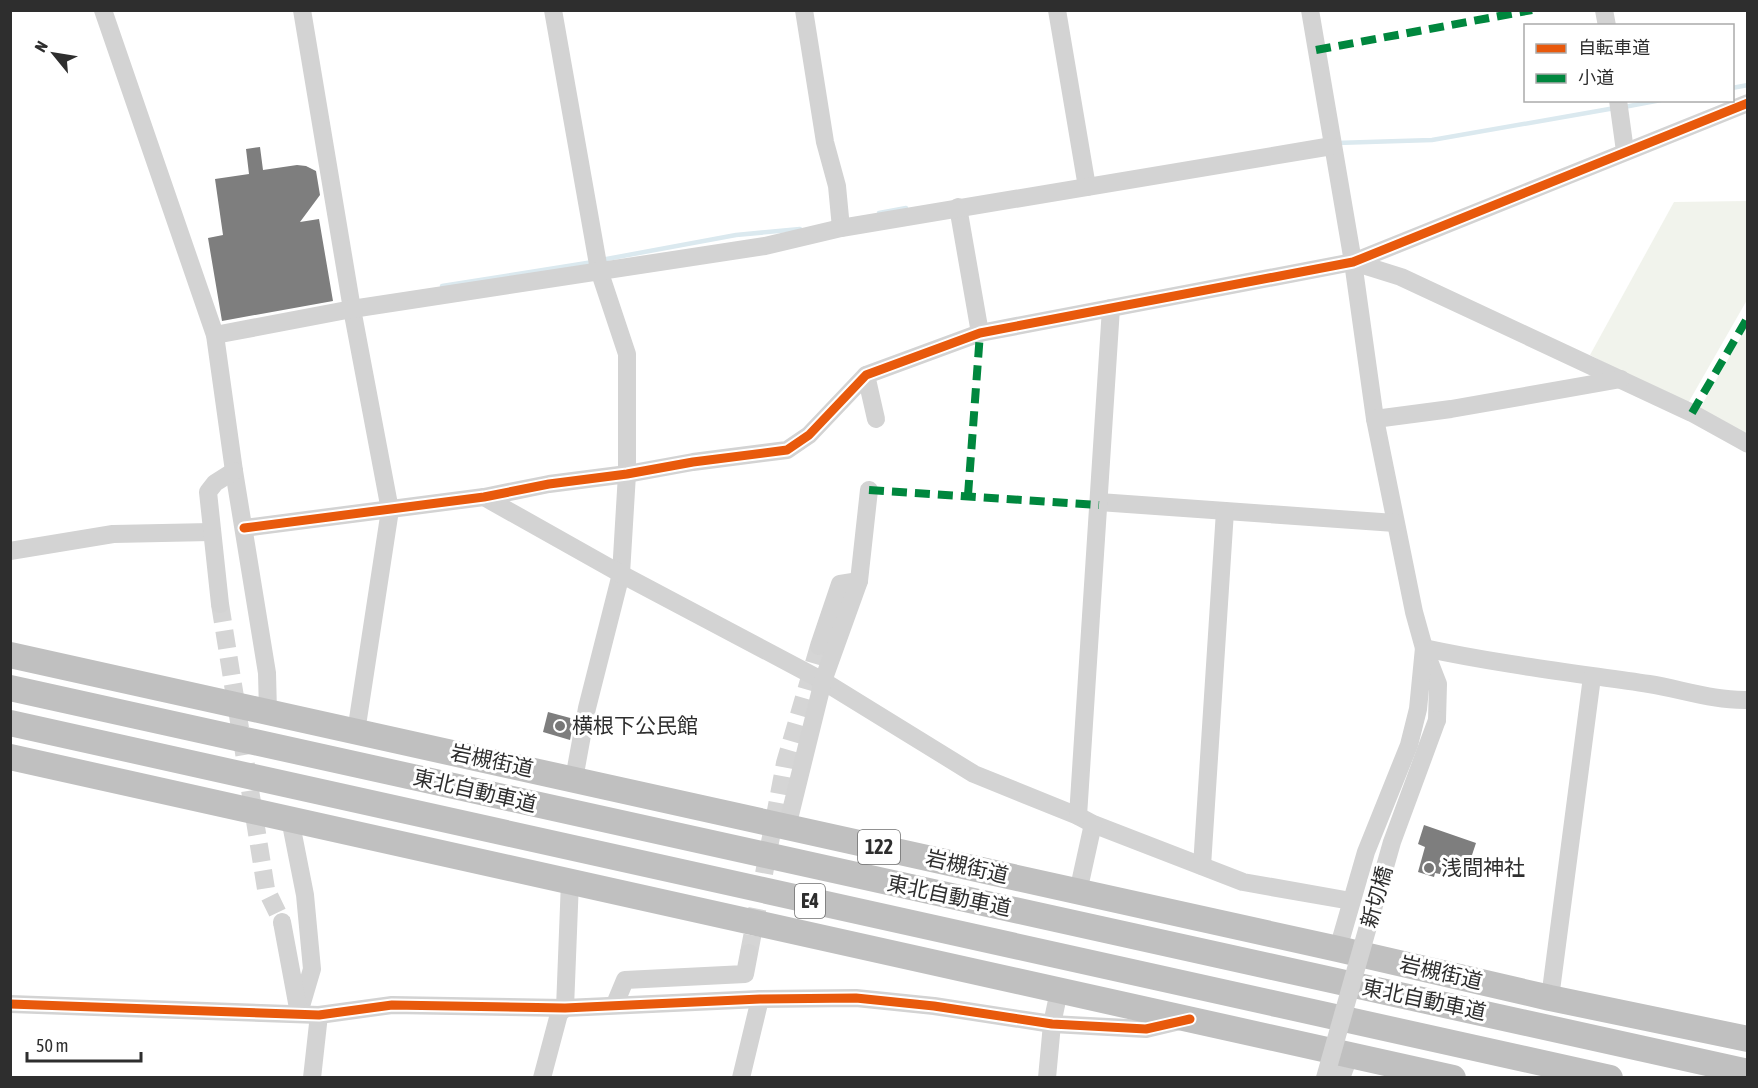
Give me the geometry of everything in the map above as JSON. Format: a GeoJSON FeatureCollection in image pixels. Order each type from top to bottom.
{"type":"FeatureCollection","features":[{"type":"Feature","properties":{"kind":"highway","name":"岩槻街道"},"geometry":{"type":"LineString","coordinates":[[10,655],[1550,998],[1748,1039]]}},
{"type":"Feature","properties":{"kind":"highway","name":"東北自動車道"},"geometry":{"type":"LineString","coordinates":[[10,688],[1748,1072]]}},
{"type":"Feature","properties":{"kind":"highway","name":"東北自動車道"},"geometry":{"type":"LineString","coordinates":[[10,723],[1610,1077]]}},
{"type":"Feature","properties":{"kind":"highway"},"geometry":{"type":"LineString","coordinates":[[10,757],[1190,1019],[1345,1066],[1453,1077]]}},
{"type":"Feature","properties":{"kind":"street"},"geometry":{"type":"LineString","coordinates":[[103,10],[216,335],[234,471],[267,672],[268,712]]}},
{"type":"Feature","properties":{"kind":"street"},"geometry":{"type":"LineString","coordinates":[[302,10],[352,309],[390,510],[356,732]]}},
{"type":"Feature","properties":{"kind":"street"},"geometry":{"type":"LineString","coordinates":[[553,10],[599,270],[627,354],[627,474],[621,574],[586,708],[574,779]]}},
{"type":"Feature","properties":{"kind":"street"},"geometry":{"type":"LineString","coordinates":[[804,10],[825,141],[837,186],[841,228]]}},
{"type":"Feature","properties":{"kind":"street"},"geometry":{"type":"LineString","coordinates":[[1057,10],[1087,187]]}},
{"type":"Feature","properties":{"kind":"street","name":"新切橋"},"geometry":{"type":"LineString","coordinates":[[1310,10],[1353,262],[1375,419],[1414,612],[1424,648],[1438,684],[1437,720],[1392,842],[1326,1077]]}},
{"type":"Feature","properties":{"kind":"street"},"geometry":{"type":"LineString","coordinates":[[1618,102],[1625,151]]}},
{"type":"Feature","properties":{"kind":"street"},"geometry":{"type":"LineString","coordinates":[[244,528],[484,497],[549,484],[788,450],[809,435],[866,375],[980,333],[1353,262],[1748,102]]}},
{"type":"Feature","properties":{"kind":"street"},"geometry":{"type":"LineString","coordinates":[[216,335],[352,309],[765,246],[841,228],[958,207],[1332,146]]}},
{"type":"Feature","properties":{"kind":"street"},"geometry":{"type":"LineString","coordinates":[[958,207],[980,333]]}},
{"type":"Feature","properties":{"kind":"street"},"geometry":{"type":"LineString","coordinates":[[1353,262],[1401,277],[1692,413],[1748,444]]}},
{"type":"Feature","properties":{"kind":"street"},"geometry":{"type":"LineString","coordinates":[[1078,892],[1085,820],[1110,308]]}},
{"type":"Feature","properties":{"kind":"street"},"geometry":{"type":"LineString","coordinates":[[866,375],[876,419]]}},
{"type":"Feature","properties":{"kind":"street"},"geometry":{"type":"LineString","coordinates":[[1375,419],[1451,409],[1621,379]]}},
{"type":"Feature","properties":{"kind":"street"},"geometry":{"type":"LineString","coordinates":[[220,604],[208,492],[215,483],[234,471]]}},
{"type":"Feature","properties":{"kind":"street"},"geometry":{"type":"LineString","coordinates":[[787,827],[823,681],[859,581],[869,490]]}},
{"type":"Feature","properties":{"kind":"street"},"geometry":{"type":"LineString","coordinates":[[484,497],[621,574],[823,681],[974,774],[1243,882],[1350,901]]}},
{"type":"Feature","properties":{"kind":"street"},"geometry":{"type":"LineString","coordinates":[[1099,502],[1395,523]]}},
{"type":"Feature","properties":{"kind":"street"},"geometry":{"type":"LineString","coordinates":[[1202,866],[1225,511]]}},
{"type":"Feature","properties":{"kind":"street"},"geometry":{"type":"LineString","coordinates":[[10,551],[113,534],[211,532]]}},
{"type":"Feature","properties":{"kind":"street"},"geometry":{"type":"LineString","coordinates":[[819,646],[840,584],[859,581]]}},
{"type":"Feature","properties":{"kind":"street"},"geometry":{"type":"LineString","coordinates":[[1338,949],[1366,852],[1409,745],[1418,709],[1424,648],[1459,656],[1650,684],[1732,701],[1748,700]]}},
{"type":"Feature","properties":{"kind":"street"},"geometry":{"type":"LineString","coordinates":[[1550,998],[1592,677]]}},
{"type":"Feature","properties":{"kind":"street"},"geometry":{"type":"LineString","coordinates":[[290,819],[305,895],[312,969],[299,1013]]}},
{"type":"Feature","properties":{"kind":"street"},"geometry":{"type":"LineString","coordinates":[[542,1077],[560,1014],[565,1008],[570,881]]}},
{"type":"Feature","properties":{"kind":"street"},"geometry":{"type":"LineString","coordinates":[[282,922],[299,1013]]}},
{"type":"Feature","properties":{"kind":"street"},"geometry":{"type":"LineString","coordinates":[[615,1005],[625,980],[745,974],[749,953]]}},
{"type":"Feature","properties":{"kind":"street"},"geometry":{"type":"LineString","coordinates":[[1047,1077],[1052,1024],[1059,991]]}},
{"type":"Feature","properties":{"kind":"street"},"geometry":{"type":"LineString","coordinates":[[10,1004],[319,1015],[392,1005],[565,1008],[760,999],[856,998],[934,1006],[1052,1024],[1146,1029],[1190,1019]]}},
{"type":"Feature","properties":{"kind":"street"},"geometry":{"type":"LineString","coordinates":[[741,1077],[760,999]]}},
{"type":"Feature","properties":{"kind":"street"},"geometry":{"type":"LineString","coordinates":[[312,1077],[319,1015]]}},
{"type":"Feature","properties":{"kind":"shaded area"},"geometry":{"type":"Polygon","coordinates":[[[1747,201],[1747,300],[1687,405],[1590,355],[1674,202],[1747,201]]]}},
{"type":"Feature","properties":{"kind":"shaded area"},"geometry":{"type":"Polygon","coordinates":[[[1747,326],[1747,438],[1699,410],[1747,326]]]}},
{"type":"Feature","properties":{"kind":"building"},"geometry":{"type":"Polygon","coordinates":[[[260,147],[263,170],[297,165],[316,171],[320,195],[300,222],[319,219],[333,301],[222,321],[208,238],[223,235],[215,179],[249,174],[246,149],[260,147]]]}},
{"type":"Feature","properties":{"kind":"building","name":"横根下公民館"},"geometry":{"type":"Polygon","coordinates":[[[548,712],[574,719],[570,740],[543,732],[548,712]]]}},
{"type":"Feature","properties":{"kind":"building"},"geometry":{"type":"Polygon","coordinates":[[[1424,825],[1476,843],[1467,870],[1443,862],[1440,874],[1435,873],[1434,877],[1418,872],[1425,847],[1418,844],[1424,825]]]}},
{"type":"Feature","properties":{"kind":"waterway"},"geometry":{"type":"LineString","coordinates":[[1734,88],[1748,85]]}},
{"type":"Feature","properties":{"kind":"waterway"},"geometry":{"type":"LineString","coordinates":[[1624,107],[1650,102]]}},
{"type":"Feature","properties":{"kind":"waterway"},"geometry":{"type":"LineString","coordinates":[[1336,143],[1432,140],[1615,108]]}},
{"type":"Feature","properties":{"kind":"waterway"},"geometry":{"type":"LineString","coordinates":[[879,213],[906,208]]}},
{"type":"Feature","properties":{"kind":"waterway"},"geometry":{"type":"LineString","coordinates":[[601,260],[736,235],[800,229]]}},
{"type":"Feature","properties":{"kind":"waterway"},"geometry":{"type":"LineString","coordinates":[[442,286],[593,262]]}},
{"type":"Feature","properties":{"kind":"tunnel"},"geometry":{"type":"LineString","coordinates":[[220,604],[266,889],[282,922]]}},
{"type":"Feature","properties":{"kind":"tunnel"},"geometry":{"type":"LineString","coordinates":[[749,953],[785,763],[819,646]]}},
{"type":"Feature","properties":{"kind":"marked path"},"geometry":{"type":"LineString","coordinates":[[1316,50],[1532,10]]}},
{"type":"Feature","properties":{"kind":"marked path"},"geometry":{"type":"LineString","coordinates":[[1692,413],[1748,317]]}},
{"type":"Feature","properties":{"kind":"marked path"},"geometry":{"type":"LineString","coordinates":[[968,495],[980,333]]}},
{"type":"Feature","properties":{"kind":"marked path"},"geometry":{"type":"LineString","coordinates":[[869,490],[1099,505]]}},
{"type":"Feature","properties":{"kind":"cycle path"},"geometry":{"type":"LineString","coordinates":[[244,528],[484,497],[549,484],[787,450],[809,435],[866,375],[980,333],[1353,262],[1748,103]]}},
{"type":"Feature","properties":{"kind":"cycle path"},"geometry":{"type":"LineString","coordinates":[[10,1004],[319,1015],[392,1005],[565,1008],[760,999],[856,998],[934,1006],[1052,1024],[1146,1029],[1190,1019]]}},
{"type":"Feature","properties":{"kind":"place","name":"横根下公民館"},"geometry":{"type":"Point","coordinates":[560,726]}},
{"type":"Feature","properties":{"kind":"place","name":"浅間神社"},"geometry":{"type":"Point","coordinates":[1429,868]}}]}
